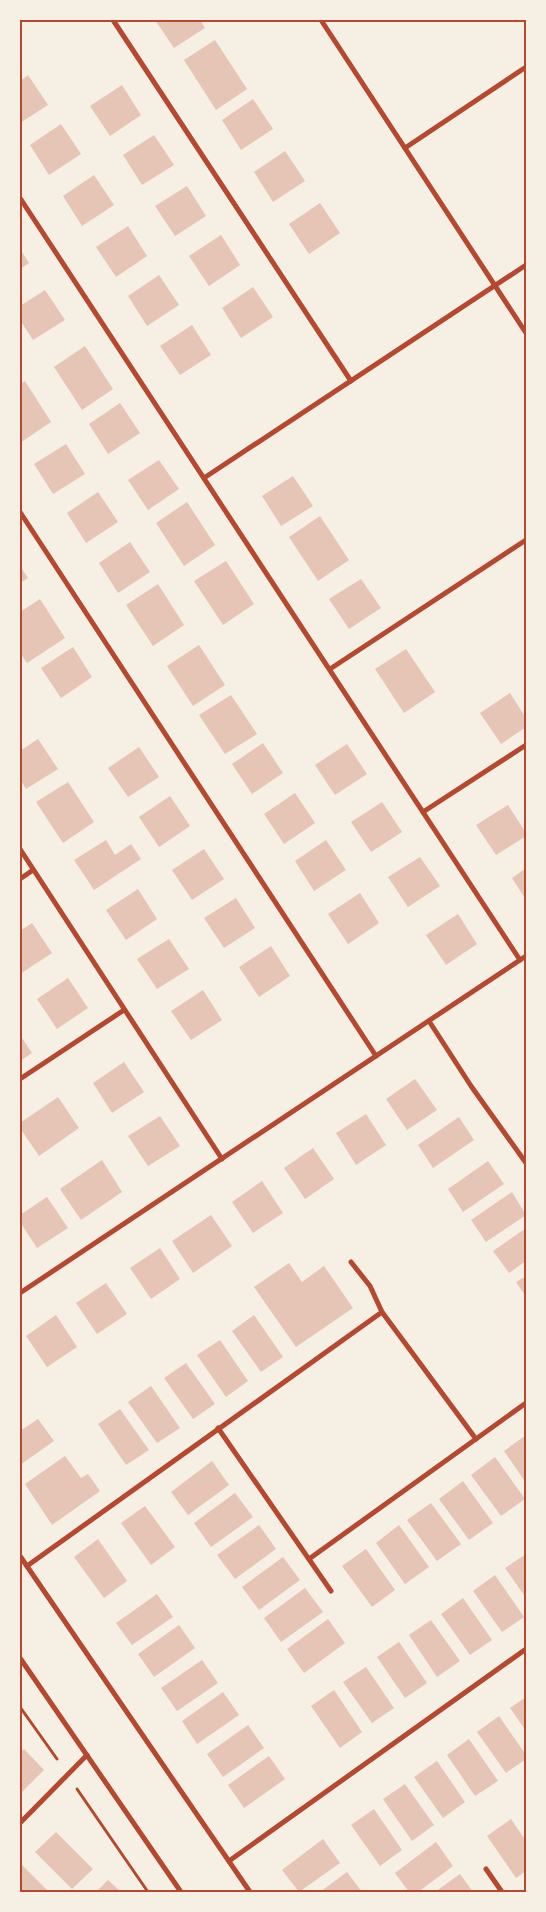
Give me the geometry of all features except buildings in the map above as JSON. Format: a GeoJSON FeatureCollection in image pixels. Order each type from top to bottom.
{"type":"FeatureCollection","features":[{"type":"Feature","properties":{"kind":"street"},"geometry":{"type":"LineString","coordinates":[[113,20],[351,381]]}},
{"type":"Feature","properties":{"kind":"street"},"geometry":{"type":"LineString","coordinates":[[321,20],[526,333]]}},
{"type":"Feature","properties":{"kind":"street"},"geometry":{"type":"LineString","coordinates":[[405,148],[526,67]]}},
{"type":"Feature","properties":{"kind":"street"},"geometry":{"type":"LineString","coordinates":[[20,198],[520,960]]}},
{"type":"Feature","properties":{"kind":"street"},"geometry":{"type":"LineString","coordinates":[[204,478],[526,265]]}},
{"type":"Feature","properties":{"kind":"street"},"geometry":{"type":"LineString","coordinates":[[20,512],[376,1056]]}},
{"type":"Feature","properties":{"kind":"street"},"geometry":{"type":"LineString","coordinates":[[330,669],[526,540]]}},
{"type":"Feature","properties":{"kind":"street"},"geometry":{"type":"LineString","coordinates":[[423,812],[526,745]]}},
{"type":"Feature","properties":{"kind":"street"},"geometry":{"type":"LineString","coordinates":[[20,849],[222,1159]]}},
{"type":"Feature","properties":{"kind":"street"},"geometry":{"type":"LineString","coordinates":[[20,879],[33,870]]}},
{"type":"Feature","properties":{"kind":"street"},"geometry":{"type":"LineString","coordinates":[[20,1293],[526,956]]}},
{"type":"Feature","properties":{"kind":"street"},"geometry":{"type":"LineString","coordinates":[[20,1079],[124,1010]]}},
{"type":"Feature","properties":{"kind":"street"},"geometry":{"type":"LineString","coordinates":[[430,1021],[465,1078],[525,1159]]}},
{"type":"Feature","properties":{"kind":"street"},"geometry":{"type":"LineString","coordinates":[[351,1262],[370,1286],[382,1312],[476,1439]]}},
{"type":"Feature","properties":{"kind":"street"},"geometry":{"type":"LineString","coordinates":[[27,1566],[382,1312]]}},
{"type":"Feature","properties":{"kind":"street"},"geometry":{"type":"LineString","coordinates":[[309,1559],[526,1403]]}},
{"type":"Feature","properties":{"kind":"street"},"geometry":{"type":"LineString","coordinates":[[218,1428],[331,1591]]}},
{"type":"Feature","properties":{"kind":"street"},"geometry":{"type":"LineString","coordinates":[[20,1556],[250,1892]]}},
{"type":"Feature","properties":{"kind":"street"},"geometry":{"type":"LineString","coordinates":[[229,1861],[526,1649]]}},
{"type":"Feature","properties":{"kind":"street"},"geometry":{"type":"LineString","coordinates":[[20,1658],[181,1892]]}},
{"type":"Feature","properties":{"kind":"street"},"geometry":{"type":"LineString","coordinates":[[20,1823],[87,1755]]}},
{"type":"Feature","properties":{"kind":"street"},"geometry":{"type":"LineString","coordinates":[[486,1869],[502,1892]]}},
{"type":"Feature","properties":{"kind":"path"},"geometry":{"type":"LineString","coordinates":[[20,1707],[148,1892]]}}]}
